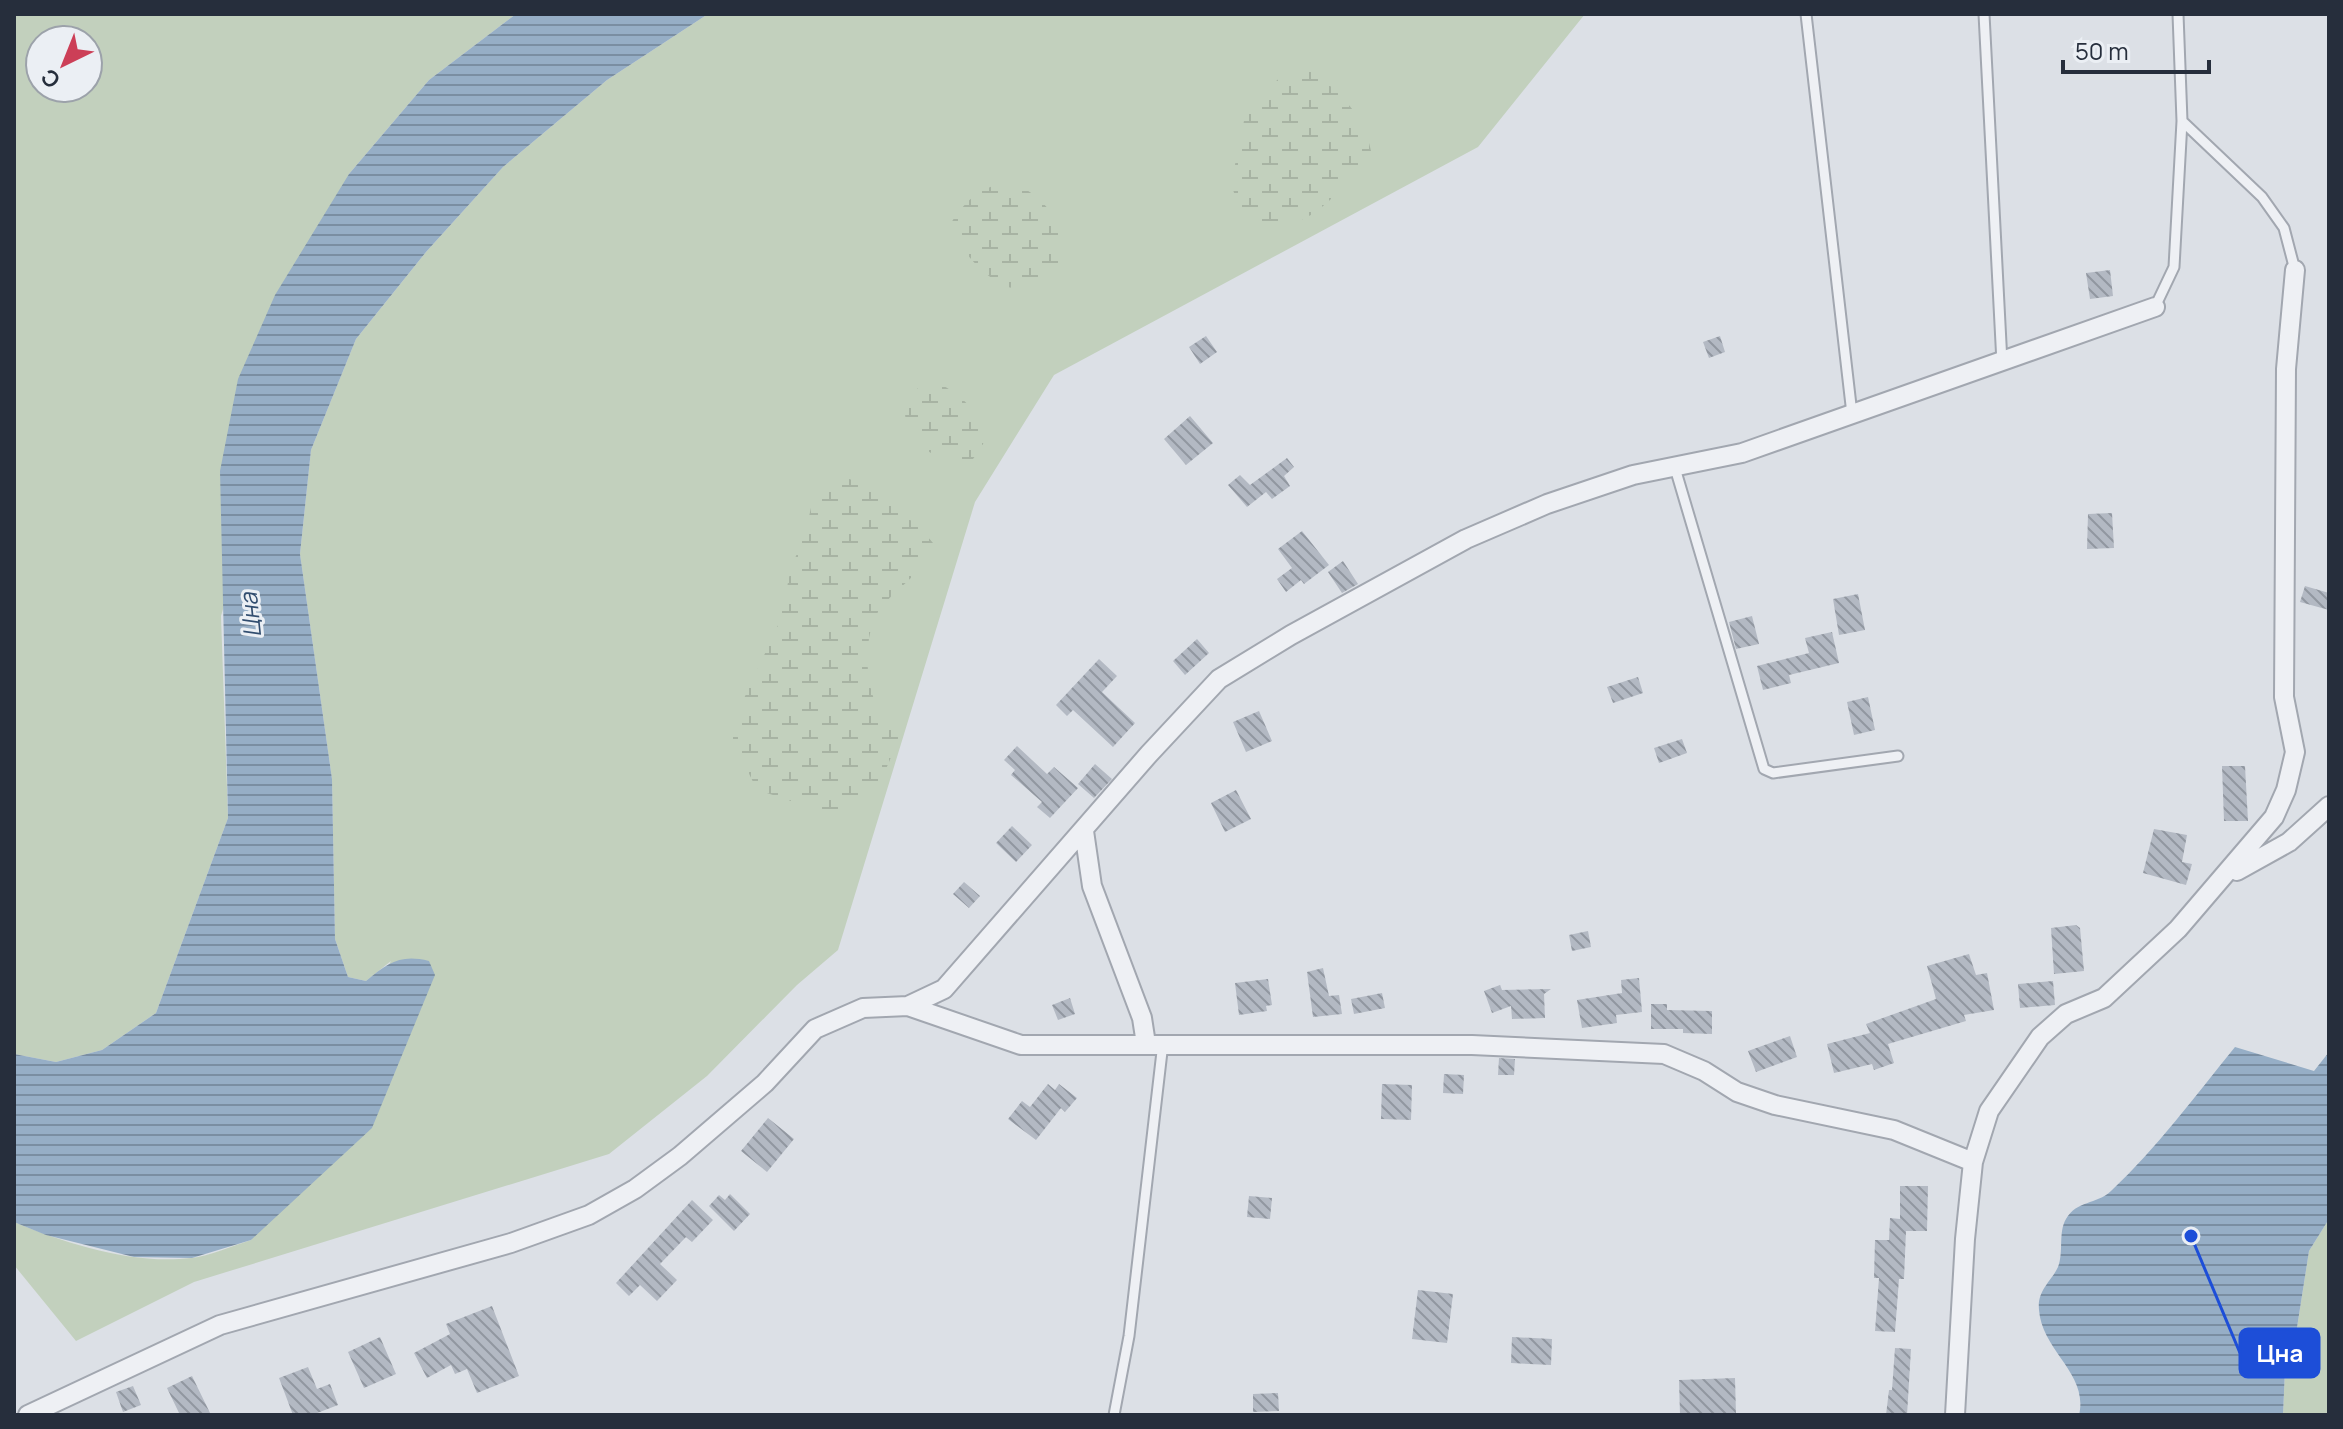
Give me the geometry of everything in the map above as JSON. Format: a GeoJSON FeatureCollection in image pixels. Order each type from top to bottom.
{"type":"FeatureCollection","features":[{"type":"Feature","properties":{"kind":"street"},"geometry":{"type":"LineString","coordinates":[[1955,1415],[1965,1239],[1973,1162],[1989,1111],[2040,1037],[2066,1014],[2104,998],[2122,984],[2227,876],[2274,817],[2286,790],[2295,752],[2284,697],[2286,369],[2295,270]]}},
{"type":"Feature","properties":{"kind":"street"},"geometry":{"type":"LineString","coordinates":[[908,1006],[944,989],[1149,754],[1219,679],[1291,635],[1466,539],[1547,504],[1633,475],[1742,453],[1852,417],[2155,307]]}},
{"type":"Feature","properties":{"kind":"street"},"geometry":{"type":"LineString","coordinates":[[2227,876],[2289,842],[2329,806]]}},
{"type":"Feature","properties":{"kind":"street"},"geometry":{"type":"LineString","coordinates":[[1084,831],[1092,886],[1142,1018],[1155,1044]]}},
{"type":"Feature","properties":{"kind":"street"},"geometry":{"type":"LineString","coordinates":[[28,1415],[220,1325],[511,1243],[589,1215],[635,1189],[680,1156],[765,1083],[815,1029],[863,1008],[908,1006],[1021,1045],[1472,1045],[1664,1054],[1704,1071],[1737,1092],[1775,1105],[1894,1130],[1973,1162]]}},
{"type":"Feature","properties":{"kind":"lane"},"geometry":{"type":"LineString","coordinates":[[1806,14],[1852,417]]}},
{"type":"Feature","properties":{"kind":"lane"},"geometry":{"type":"LineString","coordinates":[[1984,14],[2002,363]]}},
{"type":"Feature","properties":{"kind":"lane"},"geometry":{"type":"LineString","coordinates":[[2155,307],[2174,267],[2182,121],[2178,14]]}},
{"type":"Feature","properties":{"kind":"lane"},"geometry":{"type":"LineString","coordinates":[[2182,121],[2262,197],[2284,228],[2295,270]]}},
{"type":"Feature","properties":{"kind":"lane"},"geometry":{"type":"LineString","coordinates":[[1675,468],[1764,769],[1773,773],[1898,756]]}},
{"type":"Feature","properties":{"kind":"lane"},"geometry":{"type":"LineString","coordinates":[[1114,1415],[1129,1336],[1155,1044]]}},
{"type":"Feature","properties":{"kind":"green space"},"geometry":{"type":"Polygon","coordinates":[[[14,14],[516,14],[429,80],[349,174],[221,616],[228,818],[156,1013],[102,1050],[56,1062],[14,1054],[14,14]]]}},
{"type":"Feature","properties":{"kind":"green space"},"geometry":{"type":"Polygon","coordinates":[[[708,14],[1585,14],[1478,147],[1054,375],[975,502],[838,950],[797,985],[707,1076],[609,1154],[194,1282],[76,1341],[14,1265],[14,1222],[78,1245],[146,1258],[198,1257],[251,1240],[391,961],[366,981],[348,977],[335,939],[332,779],[300,554],[311,450],[356,339],[426,252],[503,167],[607,80],[708,14]]]}},
{"type":"Feature","properties":{"kind":"green space"},"geometry":{"type":"Polygon","coordinates":[[[1297,72],[1314,72],[1342,98],[1363,126],[1371,151],[1346,184],[1317,211],[1283,225],[1264,224],[1242,216],[1231,184],[1245,116],[1254,99],[1281,77],[1297,72]]]}},
{"type":"Feature","properties":{"kind":"green space"},"geometry":{"type":"Polygon","coordinates":[[[1009,181],[1042,202],[1055,218],[1061,235],[1058,267],[1030,289],[1008,287],[988,275],[964,250],[951,223],[976,195],[1009,181]]]}},
{"type":"Feature","properties":{"kind":"green space"},"geometry":{"type":"Polygon","coordinates":[[[932,381],[958,396],[981,422],[984,441],[970,463],[961,464],[935,456],[920,444],[908,427],[904,403],[920,386],[932,381]]]}},
{"type":"Feature","properties":{"kind":"green space"},"geometry":{"type":"Polygon","coordinates":[[[837,475],[862,485],[889,503],[933,543],[918,571],[880,609],[874,619],[868,644],[868,673],[874,699],[900,733],[876,789],[863,803],[849,810],[833,811],[812,808],[757,790],[733,741],[733,722],[780,621],[791,568],[805,534],[813,499],[823,484],[837,475]]]}},
{"type":"Feature","properties":{"kind":"green space"},"geometry":{"type":"Polygon","coordinates":[[[2329,1219],[2329,1415],[2283,1415],[2285,1369],[2293,1353],[2309,1251],[2329,1219]]]}},
{"type":"Feature","properties":{"kind":"water","name":"Цна"},"geometry":{"type":"Polygon","coordinates":[[[516,14],[708,14],[607,80],[503,167],[426,252],[356,339],[311,450],[300,554],[332,779],[335,939],[348,977],[366,981],[388,965],[410,959],[429,961],[435,975],[372,1128],[251,1240],[192,1258],[134,1257],[46,1235],[14,1222],[14,1054],[56,1062],[102,1050],[156,1013],[228,818],[220,471],[238,379],[275,295],[349,174],[429,80],[516,14]]]}},
{"type":"Feature","properties":{"kind":"water"},"geometry":{"type":"Polygon","coordinates":[[[2235,1047],[2314,1071],[2329,1052],[2329,1219],[2309,1251],[2293,1353],[2285,1369],[2283,1415],[2079,1415],[2077,1387],[2048,1338],[2039,1310],[2042,1292],[2060,1261],[2066,1219],[2076,1209],[2111,1191],[2128,1174],[2235,1047]]]}},
{"type":"Feature","properties":{"kind":"building"},"geometry":{"type":"Polygon","coordinates":[[[2110,270],[2113,296],[2090,299],[2086,273],[2110,270]]]}},
{"type":"Feature","properties":{"kind":"building"},"geometry":{"type":"Polygon","coordinates":[[[1206,336],[1217,352],[1200,364],[1189,347],[1206,336]]]}},
{"type":"Feature","properties":{"kind":"building"},"geometry":{"type":"Polygon","coordinates":[[[1720,336],[1725,352],[1709,358],[1703,342],[1720,336]]]}},
{"type":"Feature","properties":{"kind":"building"},"geometry":{"type":"Polygon","coordinates":[[[1190,416],[1213,443],[1186,465],[1164,439],[1190,416]]]}},
{"type":"Feature","properties":{"kind":"building"},"geometry":{"type":"Polygon","coordinates":[[[1287,458],[1294,467],[1284,476],[1290,486],[1272,499],[1266,492],[1247,507],[1228,485],[1240,475],[1250,485],[1287,458]]]}},
{"type":"Feature","properties":{"kind":"building"},"geometry":{"type":"Polygon","coordinates":[[[2112,513],[2114,548],[2087,549],[2088,514],[2112,513]]]}},
{"type":"Feature","properties":{"kind":"building"},"geometry":{"type":"Polygon","coordinates":[[[1302,531],[1329,565],[1304,584],[1301,580],[1286,592],[1277,579],[1292,568],[1278,549],[1302,531]]]}},
{"type":"Feature","properties":{"kind":"building"},"geometry":{"type":"Polygon","coordinates":[[[1343,561],[1358,584],[1342,593],[1328,572],[1343,561]]]}},
{"type":"Feature","properties":{"kind":"building"},"geometry":{"type":"Polygon","coordinates":[[[2305,586],[2329,593],[2329,610],[2300,602],[2305,586]]]}},
{"type":"Feature","properties":{"kind":"building"},"geometry":{"type":"Polygon","coordinates":[[[1858,594],[1865,630],[1839,635],[1833,599],[1858,594]]]}},
{"type":"Feature","properties":{"kind":"building"},"geometry":{"type":"Polygon","coordinates":[[[1752,616],[1759,644],[1736,649],[1729,622],[1752,616]]]}},
{"type":"Feature","properties":{"kind":"building"},"geometry":{"type":"Polygon","coordinates":[[[1832,632],[1839,663],[1789,675],[1791,683],[1763,690],[1757,666],[1809,653],[1805,638],[1832,632]]]}},
{"type":"Feature","properties":{"kind":"building"},"geometry":{"type":"Polygon","coordinates":[[[1197,639],[1209,653],[1185,675],[1173,661],[1197,639]]]}},
{"type":"Feature","properties":{"kind":"building"},"geometry":{"type":"Polygon","coordinates":[[[1099,659],[1117,676],[1102,692],[1135,723],[1113,747],[1073,710],[1067,716],[1056,705],[1099,659]]]}},
{"type":"Feature","properties":{"kind":"building"},"geometry":{"type":"Polygon","coordinates":[[[1638,677],[1643,693],[1613,703],[1607,687],[1638,677]]]}},
{"type":"Feature","properties":{"kind":"building"},"geometry":{"type":"Polygon","coordinates":[[[1868,697],[1875,730],[1854,735],[1847,702],[1868,697]]]}},
{"type":"Feature","properties":{"kind":"building"},"geometry":{"type":"Polygon","coordinates":[[[1259,711],[1272,741],[1246,752],[1233,722],[1259,711]]]}},
{"type":"Feature","properties":{"kind":"building"},"geometry":{"type":"Polygon","coordinates":[[[1682,739],[1687,753],[1659,763],[1654,748],[1682,739]]]}},
{"type":"Feature","properties":{"kind":"building"},"geometry":{"type":"Polygon","coordinates":[[[1017,746],[1047,774],[1054,767],[1078,788],[1050,818],[1037,807],[1042,802],[1011,775],[1015,770],[1004,760],[1017,746]]]}},
{"type":"Feature","properties":{"kind":"building"},"geometry":{"type":"Polygon","coordinates":[[[1095,764],[1112,779],[1094,798],[1078,784],[1095,764]]]}},
{"type":"Feature","properties":{"kind":"building"},"geometry":{"type":"Polygon","coordinates":[[[2222,766],[2245,766],[2248,821],[2224,821],[2222,766]]]}},
{"type":"Feature","properties":{"kind":"building"},"geometry":{"type":"Polygon","coordinates":[[[1236,790],[1251,819],[1225,832],[1211,803],[1236,790]]]}},
{"type":"Feature","properties":{"kind":"building"},"geometry":{"type":"Polygon","coordinates":[[[1012,826],[1032,845],[1016,862],[996,843],[1012,826]]]}},
{"type":"Feature","properties":{"kind":"building"},"geometry":{"type":"Polygon","coordinates":[[[2154,829],[2187,835],[2182,862],[2192,864],[2186,885],[2143,873],[2154,829]]]}},
{"type":"Feature","properties":{"kind":"building"},"geometry":{"type":"Polygon","coordinates":[[[964,882],[980,896],[969,908],[953,894],[964,882]]]}},
{"type":"Feature","properties":{"kind":"building"},"geometry":{"type":"Polygon","coordinates":[[[2076,925],[2080,928],[2084,971],[2054,974],[2051,928],[2076,925]]]}},
{"type":"Feature","properties":{"kind":"building"},"geometry":{"type":"Polygon","coordinates":[[[1588,931],[1591,947],[1572,951],[1569,935],[1588,931]]]}},
{"type":"Feature","properties":{"kind":"building"},"geometry":{"type":"Polygon","coordinates":[[[1969,954],[1976,975],[1987,973],[1994,1010],[1964,1015],[1966,1021],[1888,1044],[1894,1063],[1874,1070],[1872,1064],[1834,1073],[1827,1044],[1870,1033],[1866,1024],[1936,999],[1927,966],[1969,954]]]}},
{"type":"Feature","properties":{"kind":"building"},"geometry":{"type":"Polygon","coordinates":[[[1323,968],[1329,996],[1339,995],[1342,1014],[1313,1017],[1307,972],[1323,968]]]}},
{"type":"Feature","properties":{"kind":"building"},"geometry":{"type":"Polygon","coordinates":[[[1639,978],[1642,1012],[1616,1015],[1617,1023],[1582,1028],[1577,1000],[1622,993],[1621,980],[1639,978]]]}},
{"type":"Feature","properties":{"kind":"building"},"geometry":{"type":"Polygon","coordinates":[[[1268,979],[1272,1005],[1266,1006],[1267,1011],[1239,1015],[1235,983],[1268,979]]]}},
{"type":"Feature","properties":{"kind":"building"},"geometry":{"type":"Polygon","coordinates":[[[2053,981],[2055,1005],[2020,1008],[2018,984],[2053,981]]]}},
{"type":"Feature","properties":{"kind":"building"},"geometry":{"type":"Polygon","coordinates":[[[1500,985],[1502,990],[1551,989],[1544,994],[1545,1018],[1512,1019],[1511,1006],[1492,1013],[1484,991],[1500,985]]]}},
{"type":"Feature","properties":{"kind":"building"},"geometry":{"type":"Polygon","coordinates":[[[1382,993],[1385,1008],[1354,1014],[1351,999],[1382,993]]]}},
{"type":"Feature","properties":{"kind":"building"},"geometry":{"type":"Polygon","coordinates":[[[1070,998],[1075,1014],[1058,1020],[1052,1005],[1070,998]]]}},
{"type":"Feature","properties":{"kind":"building"},"geometry":{"type":"Polygon","coordinates":[[[1651,1004],[1667,1004],[1667,1010],[1712,1011],[1712,1034],[1683,1033],[1683,1029],[1651,1029],[1651,1004]]]}},
{"type":"Feature","properties":{"kind":"building"},"geometry":{"type":"Polygon","coordinates":[[[1790,1036],[1797,1057],[1756,1072],[1748,1051],[1790,1036]]]}},
{"type":"Feature","properties":{"kind":"building"},"geometry":{"type":"Polygon","coordinates":[[[1499,1058],[1515,1059],[1514,1075],[1498,1075],[1499,1058]]]}},
{"type":"Feature","properties":{"kind":"building"},"geometry":{"type":"Polygon","coordinates":[[[1444,1074],[1464,1075],[1463,1094],[1443,1093],[1444,1074]]]}},
{"type":"Feature","properties":{"kind":"building"},"geometry":{"type":"Polygon","coordinates":[[[1048,1084],[1055,1090],[1059,1084],[1077,1098],[1065,1112],[1061,1108],[1036,1140],[1008,1119],[1022,1101],[1030,1107],[1048,1084]]]}},
{"type":"Feature","properties":{"kind":"building"},"geometry":{"type":"Polygon","coordinates":[[[1382,1084],[1412,1085],[1411,1120],[1381,1119],[1382,1084]]]}},
{"type":"Feature","properties":{"kind":"building"},"geometry":{"type":"Polygon","coordinates":[[[768,1118],[794,1139],[767,1172],[741,1151],[768,1118]]]}},
{"type":"Feature","properties":{"kind":"building"},"geometry":{"type":"Polygon","coordinates":[[[1900,1186],[1928,1186],[1927,1231],[1906,1231],[1904,1279],[1899,1279],[1895,1332],[1875,1331],[1879,1278],[1874,1278],[1875,1240],[1889,1240],[1890,1218],[1900,1219],[1900,1186]]]}},
{"type":"Feature","properties":{"kind":"building"},"geometry":{"type":"Polygon","coordinates":[[[730,1194],[750,1214],[734,1231],[709,1206],[719,1195],[725,1200],[730,1194]]]}},
{"type":"Feature","properties":{"kind":"building"},"geometry":{"type":"Polygon","coordinates":[[[1249,1196],[1272,1198],[1270,1219],[1247,1217],[1249,1196]]]}},
{"type":"Feature","properties":{"kind":"building"},"geometry":{"type":"Polygon","coordinates":[[[692,1200],[713,1220],[692,1242],[686,1237],[660,1264],[677,1280],[657,1301],[640,1285],[629,1296],[616,1283],[692,1200]]]}},
{"type":"Feature","properties":{"kind":"building"},"geometry":{"type":"Polygon","coordinates":[[[1418,1290],[1453,1294],[1447,1343],[1412,1339],[1418,1290]]]}},
{"type":"Feature","properties":{"kind":"building"},"geometry":{"type":"Polygon","coordinates":[[[492,1306],[519,1376],[477,1393],[467,1369],[455,1374],[451,1365],[427,1378],[414,1353],[450,1334],[446,1324],[492,1306]]]}},
{"type":"Feature","properties":{"kind":"building"},"geometry":{"type":"Polygon","coordinates":[[[380,1337],[396,1374],[364,1388],[348,1352],[380,1337]]]}},
{"type":"Feature","properties":{"kind":"building"},"geometry":{"type":"Polygon","coordinates":[[[1512,1337],[1552,1339],[1551,1365],[1511,1363],[1512,1337]]]}},
{"type":"Feature","properties":{"kind":"building"},"geometry":{"type":"Polygon","coordinates":[[[1895,1348],[1911,1349],[1907,1415],[1886,1415],[1889,1390],[1892,1390],[1895,1348]]]}},
{"type":"Feature","properties":{"kind":"building"},"geometry":{"type":"Polygon","coordinates":[[[308,1367],[317,1389],[330,1384],[338,1405],[312,1415],[293,1415],[279,1378],[308,1367]]]}},
{"type":"Feature","properties":{"kind":"building"},"geometry":{"type":"Polygon","coordinates":[[[192,1376],[211,1415],[180,1415],[167,1388],[192,1376]]]}},
{"type":"Feature","properties":{"kind":"building"},"geometry":{"type":"Polygon","coordinates":[[[1735,1378],[1736,1415],[1680,1415],[1679,1380],[1735,1378]]]}},
{"type":"Feature","properties":{"kind":"building"},"geometry":{"type":"Polygon","coordinates":[[[133,1386],[141,1405],[123,1412],[116,1392],[133,1386]]]}},
{"type":"Feature","properties":{"kind":"building"},"geometry":{"type":"Polygon","coordinates":[[[1278,1393],[1279,1411],[1253,1412],[1253,1394],[1278,1393]]]}},
{"type":"Feature","properties":{"kind":"place","name":"Цна"},"geometry":{"type":"Point","coordinates":[2191,1236]}}]}
